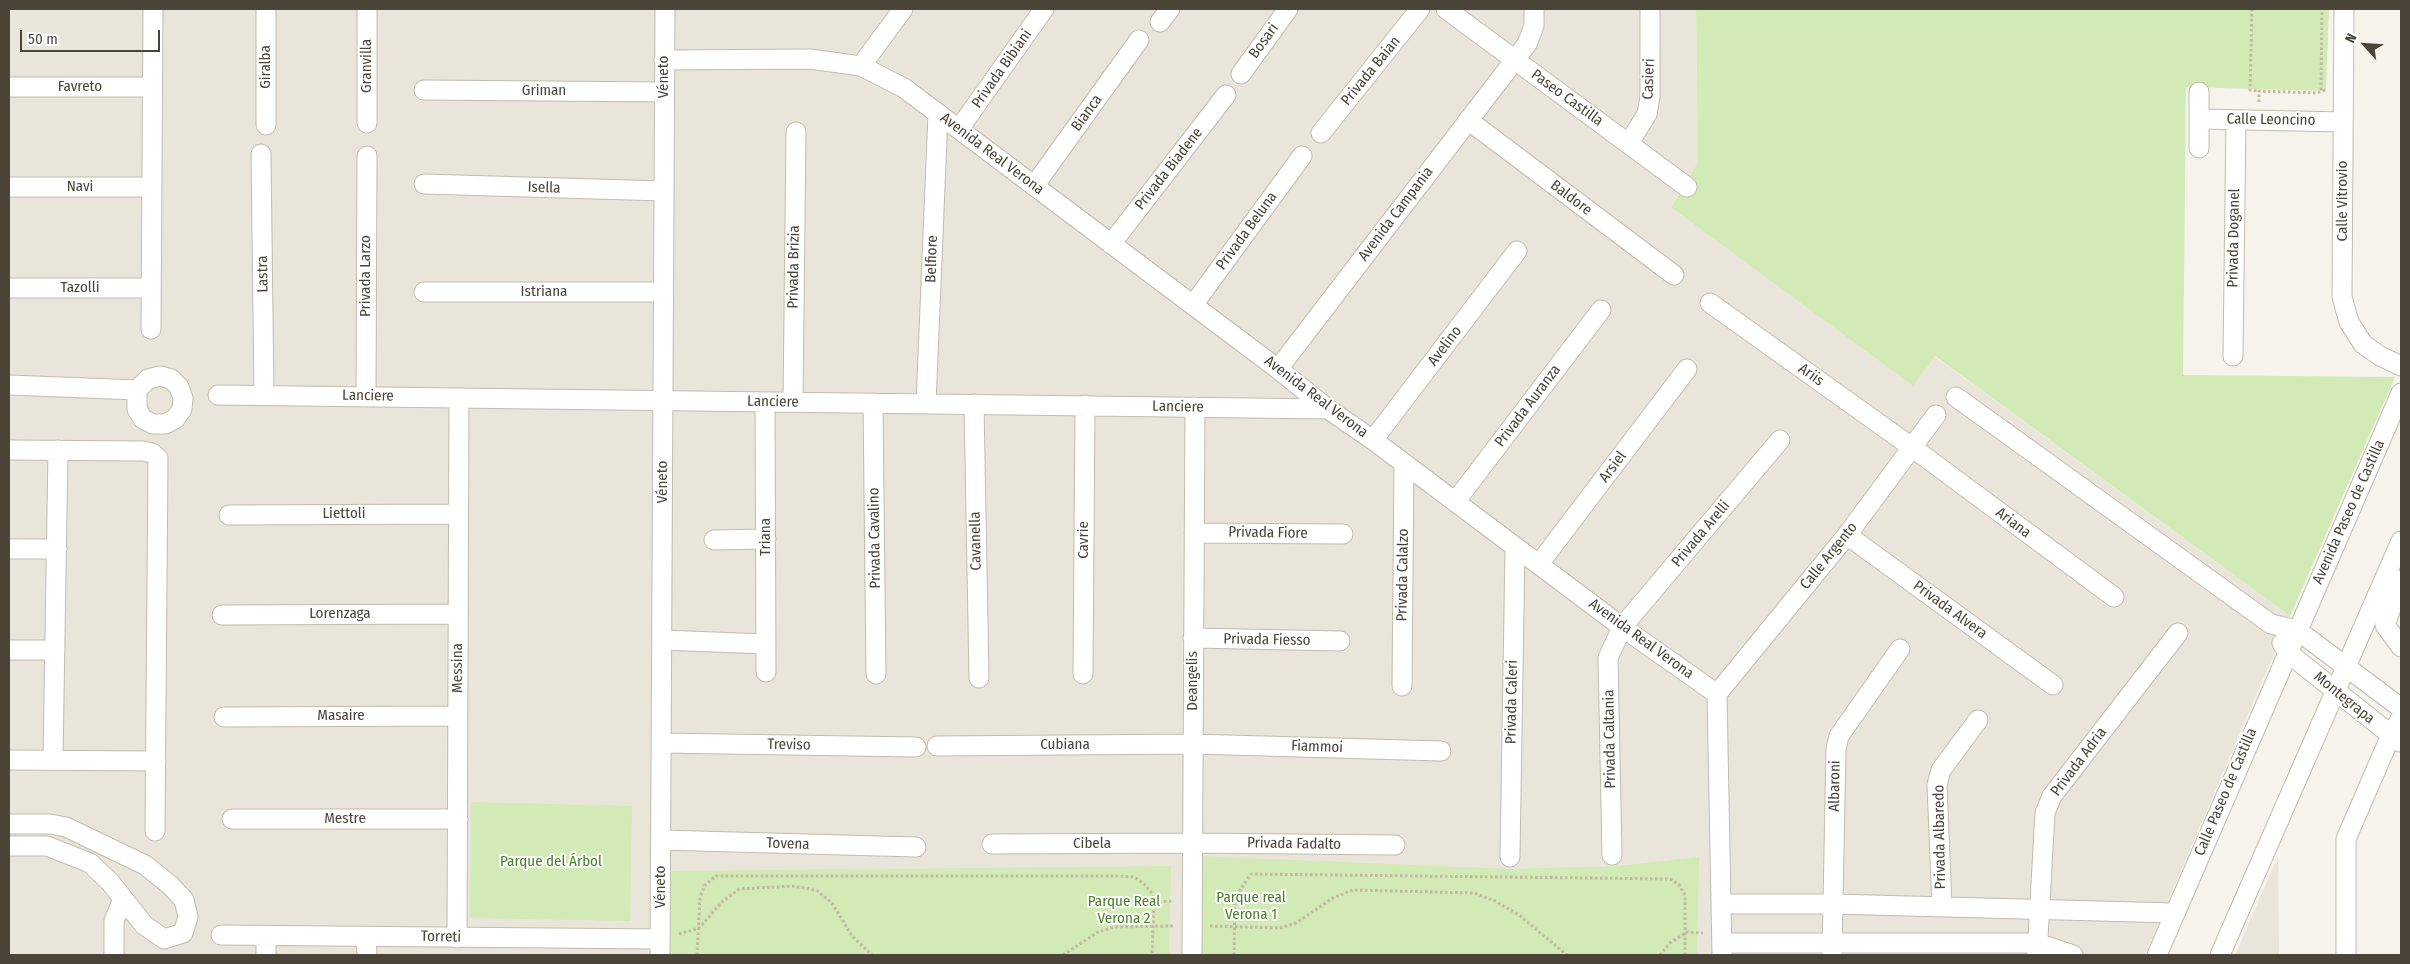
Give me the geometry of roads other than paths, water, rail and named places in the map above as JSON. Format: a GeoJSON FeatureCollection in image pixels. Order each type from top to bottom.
{"type":"FeatureCollection","features":[{"type":"Feature","properties":{"kind":"street"},"geometry":{"type":"LineString","coordinates":[[151,330],[153,9]]}},
{"type":"Feature","properties":{"kind":"street","name":"Giralba"},"geometry":{"type":"LineString","coordinates":[[266,9],[266,125]]}},
{"type":"Feature","properties":{"kind":"street","name":"Granvilla"},"geometry":{"type":"LineString","coordinates":[[367,9],[367,123]]}},
{"type":"Feature","properties":{"kind":"street","name":"Véneto"},"geometry":{"type":"LineString","coordinates":[[660,947],[665,9]]}},
{"type":"Feature","properties":{"kind":"street"},"geometry":{"type":"LineString","coordinates":[[861,66],[903,9]]}},
{"type":"Feature","properties":{"kind":"street","name":"Privada Bibiani"},"geometry":{"type":"LineString","coordinates":[[959,129],[1044,9]]}},
{"type":"Feature","properties":{"kind":"street","name":"Bosari"},"geometry":{"type":"LineString","coordinates":[[1241,74],[1288,9]]}},
{"type":"Feature","properties":{"kind":"street","name":"Privada Baian"},"geometry":{"type":"LineString","coordinates":[[1321,133],[1420,9]]}},
{"type":"Feature","properties":{"kind":"street","name":"Paseo Castilla"},"geometry":{"type":"LineString","coordinates":[[1446,9],[1686,187]]}},
{"type":"Feature","properties":{"kind":"street","name":"Avenida Campania"},"geometry":{"type":"LineString","coordinates":[[1278,368],[1527,44],[1534,26],[1534,9]]}},
{"type":"Feature","properties":{"kind":"street","name":"Casieri"},"geometry":{"type":"LineString","coordinates":[[1629,143],[1647,114],[1650,97],[1650,9]]}},
{"type":"Feature","properties":{"kind":"street","name":"Calle Vitrovio"},"geometry":{"type":"LineString","coordinates":[[2344,9],[2342,297],[2349,322],[2364,344],[2380,356],[2401,366]]}},
{"type":"Feature","properties":{"kind":"street","name":"Bianca"},"geometry":{"type":"LineString","coordinates":[[1034,186],[1139,40]]}},
{"type":"Feature","properties":{"kind":"street","name":"Avenida Real Verona"},"geometry":{"type":"LineString","coordinates":[[664,60],[810,59],[861,66],[904,88],[1278,368],[1328,409],[1373,440],[1622,627],[1718,694]]}},
{"type":"Feature","properties":{"kind":"street","name":"Favreto"},"geometry":{"type":"LineString","coordinates":[[9,86],[152,86]]}},
{"type":"Feature","properties":{"kind":"street","name":"Griman"},"geometry":{"type":"LineString","coordinates":[[424,90],[664,92]]}},
{"type":"Feature","properties":{"kind":"street"},"geometry":{"type":"LineString","coordinates":[[2199,92],[2199,148]]}},
{"type":"Feature","properties":{"kind":"street","name":"Privada Biadene"},"geometry":{"type":"LineString","coordinates":[[1111,244],[1226,95]]}},
{"type":"Feature","properties":{"kind":"street","name":"Belfiore"},"geometry":{"type":"LineString","coordinates":[[926,404],[938,114]]}},
{"type":"Feature","properties":{"kind":"street","name":"Calle Leoncino"},"geometry":{"type":"LineString","coordinates":[[2199,119],[2344,122]]}},
{"type":"Feature","properties":{"kind":"street","name":"Baldore"},"geometry":{"type":"LineString","coordinates":[[1468,120],[1674,275]]}},
{"type":"Feature","properties":{"kind":"street","name":"Privada Doganel"},"geometry":{"type":"LineString","coordinates":[[2233,356],[2236,120]]}},
{"type":"Feature","properties":{"kind":"street","name":"Privada Brizia"},"geometry":{"type":"LineString","coordinates":[[793,402],[796,132]]}},
{"type":"Feature","properties":{"kind":"street","name":"Lastra"},"geometry":{"type":"LineString","coordinates":[[261,154],[264,395]]}},
{"type":"Feature","properties":{"kind":"street","name":"Privada Larzo"},"geometry":{"type":"LineString","coordinates":[[366,396],[367,156]]}},
{"type":"Feature","properties":{"kind":"street","name":"Privada Beluna"},"geometry":{"type":"LineString","coordinates":[[1193,305],[1302,156]]}},
{"type":"Feature","properties":{"kind":"street","name":"Isella"},"geometry":{"type":"LineString","coordinates":[[424,184],[664,191]]}},
{"type":"Feature","properties":{"kind":"street","name":"Navi"},"geometry":{"type":"LineString","coordinates":[[9,187],[152,188]]}},
{"type":"Feature","properties":{"kind":"street","name":"Avelino"},"geometry":{"type":"LineString","coordinates":[[1373,440],[1517,251]]}},
{"type":"Feature","properties":{"kind":"street","name":"Tazolli"},"geometry":{"type":"LineString","coordinates":[[9,288],[151,288]]}},
{"type":"Feature","properties":{"kind":"street","name":"Istriana"},"geometry":{"type":"LineString","coordinates":[[424,292],[663,292]]}},
{"type":"Feature","properties":{"kind":"street","name":"Ariis"},"geometry":{"type":"LineString","coordinates":[[1710,303],[1913,448]]}},
{"type":"Feature","properties":{"kind":"street","name":"Privada Auranza"},"geometry":{"type":"LineString","coordinates":[[1455,502],[1600,310]]}},
{"type":"Feature","properties":{"kind":"street","name":"Arsiel"},"geometry":{"type":"LineString","coordinates":[[1539,564],[1687,369]]}},
{"type":"Feature","properties":{"kind":"street"},"geometry":{"type":"LineString","coordinates":[[9,385],[137,390]]}},
{"type":"Feature","properties":{"kind":"street","name":"Avenida Paseo de Castilla"},"geometry":{"type":"LineString","coordinates":[[2297,630],[2401,393]]}},
{"type":"Feature","properties":{"kind":"street","name":"Lanciere"},"geometry":{"type":"LineString","coordinates":[[218,395],[1328,409]]}},
{"type":"Feature","properties":{"kind":"street"},"geometry":{"type":"LineString","coordinates":[[1956,397],[2271,624],[2297,630]]}},
{"type":"Feature","properties":{"kind":"street","name":"Messina"},"geometry":{"type":"LineString","coordinates":[[457,938],[459,398]]}},
{"type":"Feature","properties":{"kind":"street","name":"Triana"},"geometry":{"type":"LineString","coordinates":[[765,402],[766,672]]}},
{"type":"Feature","properties":{"kind":"street","name":"Privada Cavalino"},"geometry":{"type":"LineString","coordinates":[[873,403],[876,674]]}},
{"type":"Feature","properties":{"kind":"street","name":"Cavanella"},"geometry":{"type":"LineString","coordinates":[[974,404],[979,678]]}},
{"type":"Feature","properties":{"kind":"street","name":"Cavrie"},"geometry":{"type":"LineString","coordinates":[[1083,674],[1085,406]]}},
{"type":"Feature","properties":{"kind":"street","name":"Deangelis"},"geometry":{"type":"LineString","coordinates":[[1192,955],[1195,407]]}},
{"type":"Feature","properties":{"kind":"street","name":"Calle Argento"},"geometry":{"type":"LineString","coordinates":[[1718,694],[1847,535],[1936,415]]}},
{"type":"Feature","properties":{"kind":"street","name":"Privada Arelli"},"geometry":{"type":"LineString","coordinates":[[1622,627],[1780,440]]}},
{"type":"Feature","properties":{"kind":"street","name":"Ariana"},"geometry":{"type":"LineString","coordinates":[[1913,448],[2114,597]]}},
{"type":"Feature","properties":{"kind":"street"},"geometry":{"type":"LineString","coordinates":[[9,450],[143,450],[152,453],[158,458],[155,832]]}},
{"type":"Feature","properties":{"kind":"street"},"geometry":{"type":"LineString","coordinates":[[53,760],[58,450]]}},
{"type":"Feature","properties":{"kind":"street","name":"Privada Calalzo"},"geometry":{"type":"LineString","coordinates":[[1402,686],[1404,464]]}},
{"type":"Feature","properties":{"kind":"street","name":"Liettoli"},"geometry":{"type":"LineString","coordinates":[[230,515],[458,514]]}},
{"type":"Feature","properties":{"kind":"street","name":"Privada Fiore"},"geometry":{"type":"LineString","coordinates":[[1194,532],[1343,534]]}},
{"type":"Feature","properties":{"kind":"street","name":"Privada Alvera"},"geometry":{"type":"LineString","coordinates":[[1847,535],[2053,685]]}},
{"type":"Feature","properties":{"kind":"street"},"geometry":{"type":"LineString","coordinates":[[714,540],[766,540]]}},
{"type":"Feature","properties":{"kind":"street"},"geometry":{"type":"LineString","coordinates":[[2220,955],[2348,667],[2401,541]]}},
{"type":"Feature","properties":{"kind":"street","name":"Privada Caleri"},"geometry":{"type":"LineString","coordinates":[[1510,857],[1515,546]]}},
{"type":"Feature","properties":{"kind":"street"},"geometry":{"type":"LineString","coordinates":[[9,550],[56,549]]}},
{"type":"Feature","properties":{"kind":"street"},"geometry":{"type":"LineString","coordinates":[[2401,580],[2385,625],[2401,647]]}},
{"type":"Feature","properties":{"kind":"street","name":"Lorenzaga"},"geometry":{"type":"LineString","coordinates":[[222,615],[458,614]]}},
{"type":"Feature","properties":{"kind":"street"},"geometry":{"type":"LineString","coordinates":[[2271,624],[2287,652]]}},
{"type":"Feature","properties":{"kind":"street","name":"Privada Caltania"},"geometry":{"type":"LineString","coordinates":[[1612,855],[1608,658],[1622,627]]}},
{"type":"Feature","properties":{"kind":"street","name":"Calle Paseo de Castilla"},"geometry":{"type":"LineString","coordinates":[[2157,955],[2297,630]]}},
{"type":"Feature","properties":{"kind":"street","name":"Montegrapa"},"geometry":{"type":"LineString","coordinates":[[2297,630],[2401,708]]}},
{"type":"Feature","properties":{"kind":"street","name":"Privada Adria"},"geometry":{"type":"LineString","coordinates":[[2037,949],[2045,813],[2052,796],[2178,633]]}},
{"type":"Feature","properties":{"kind":"street","name":"Privada Fiesso"},"geometry":{"type":"LineString","coordinates":[[1194,638],[1340,641]]}},
{"type":"Feature","properties":{"kind":"street"},"geometry":{"type":"LineString","coordinates":[[662,640],[765,644]]}},
{"type":"Feature","properties":{"kind":"street","name":"Albaroni"},"geometry":{"type":"LineString","coordinates":[[1832,949],[1836,749],[1839,736],[1900,649]]}},
{"type":"Feature","properties":{"kind":"street"},"geometry":{"type":"LineString","coordinates":[[9,650],[55,650]]}},
{"type":"Feature","properties":{"kind":"street","name":"Montegrapa"},"geometry":{"type":"LineString","coordinates":[[2287,652],[2396,739]]}},
{"type":"Feature","properties":{"kind":"street"},"geometry":{"type":"LineString","coordinates":[[2355,707],[2371,685]]}},
{"type":"Feature","properties":{"kind":"street"},"geometry":{"type":"LineString","coordinates":[[1718,694],[1723,949],[2037,949],[2073,955]]}},
{"type":"Feature","properties":{"kind":"street","name":"Masaire"},"geometry":{"type":"LineString","coordinates":[[224,716],[458,716]]}},
{"type":"Feature","properties":{"kind":"street"},"geometry":{"type":"LineString","coordinates":[[2346,955],[2346,839],[2396,739],[2401,718]]}},
{"type":"Feature","properties":{"kind":"street","name":"Privada Albaredo"},"geometry":{"type":"LineString","coordinates":[[1942,906],[1937,785],[1941,770],[1978,720]]}},
{"type":"Feature","properties":{"kind":"street","name":"Treviso"},"geometry":{"type":"LineString","coordinates":[[661,743],[916,747]]}},
{"type":"Feature","properties":{"kind":"street","name":"Cubiana"},"geometry":{"type":"LineString","coordinates":[[937,746],[1193,744]]}},
{"type":"Feature","properties":{"kind":"street","name":"Fiammoi"},"geometry":{"type":"LineString","coordinates":[[1193,744],[1441,751]]}},
{"type":"Feature","properties":{"kind":"street"},"geometry":{"type":"LineString","coordinates":[[9,760],[156,761]]}},
{"type":"Feature","properties":{"kind":"street","name":"Mestre"},"geometry":{"type":"LineString","coordinates":[[232,819],[458,819]]}},
{"type":"Feature","properties":{"kind":"street"},"geometry":{"type":"LineString","coordinates":[[9,824],[50,824],[66,827],[144,865],[170,885],[184,900],[188,917],[183,933],[164,939],[144,925],[124,899],[90,863],[47,846],[9,846]]}},
{"type":"Feature","properties":{"kind":"street","name":"Tovena"},"geometry":{"type":"LineString","coordinates":[[661,840],[916,847]]}},
{"type":"Feature","properties":{"kind":"street","name":"Cibela"},"geometry":{"type":"LineString","coordinates":[[992,844],[1192,843]]}},
{"type":"Feature","properties":{"kind":"street","name":"Privada Fadalto"},"geometry":{"type":"LineString","coordinates":[[1192,843],[1395,845]]}},
{"type":"Feature","properties":{"kind":"street"},"geometry":{"type":"LineString","coordinates":[[114,955],[114,922],[124,899]]}},
{"type":"Feature","properties":{"kind":"street"},"geometry":{"type":"LineString","coordinates":[[1723,904],[1942,906],[2039,911],[2174,913]]}},
{"type":"Feature","properties":{"kind":"street","name":"Torreti"},"geometry":{"type":"LineString","coordinates":[[221,935],[266,936],[367,946],[457,938],[660,947]]}},
{"type":"Feature","properties":{"kind":"street"},"geometry":{"type":"LineString","coordinates":[[266,936],[266,955]]}},
{"type":"Feature","properties":{"kind":"park label","name":"Parque del Árbol"},"geometry":{"type":"Point","coordinates":[551,862]}},
{"type":"Feature","properties":{"kind":"park label","name":"Parque real Verona 1"},"geometry":{"type":"Point","coordinates":[1251,906]}},
{"type":"Feature","properties":{"kind":"park label","name":"Parque Real Verona 2"},"geometry":{"type":"Point","coordinates":[1124,910]}}]}
